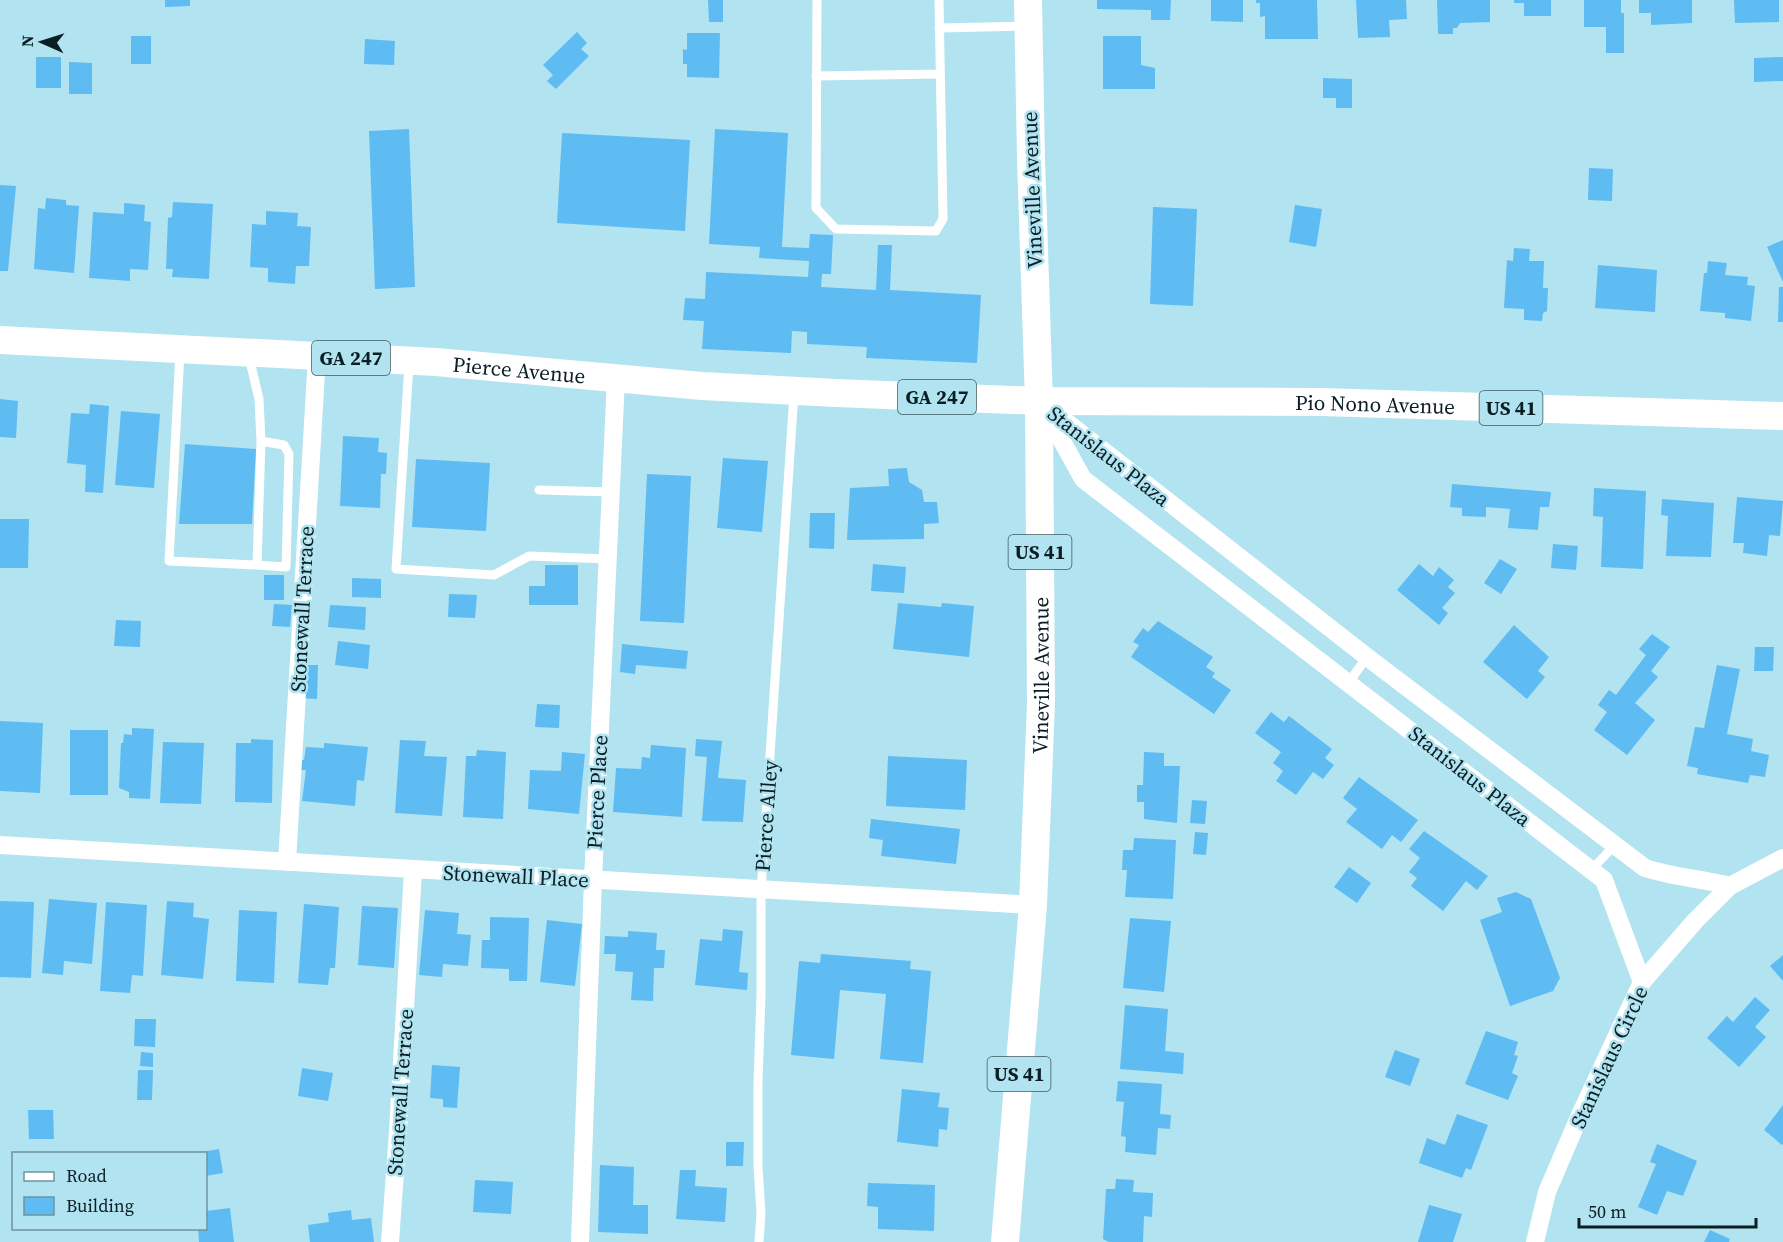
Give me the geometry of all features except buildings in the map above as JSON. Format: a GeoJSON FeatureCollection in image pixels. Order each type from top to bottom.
{"type":"FeatureCollection","features":[{"type":"Feature","properties":{"kind":"main road","name":"Vineville Avenue"},"geometry":{"type":"LineString","coordinates":[[1005,1242],[1033,905],[1041,703],[1039,401],[1028,13]]}},
{"type":"Feature","properties":{"kind":"main road","name":"Pierce Avenue"},"geometry":{"type":"LineString","coordinates":[[0,340],[409,361],[702,386],[1039,401]]}},
{"type":"Feature","properties":{"kind":"main road","name":"Pio Nono Avenue"},"geometry":{"type":"LineString","coordinates":[[1039,401],[1322,402],[1783,416]]}},
{"type":"Feature","properties":{"kind":"street","name":"Stonewall Terrace"},"geometry":{"type":"LineString","coordinates":[[287,862],[317,356]]}},
{"type":"Feature","properties":{"kind":"street","name":"Pierce Place"},"geometry":{"type":"LineString","coordinates":[[580,1242],[593,880],[616,378]]}},
{"type":"Feature","properties":{"kind":"street","name":"Stanislaus Plaza"},"geometry":{"type":"LineString","coordinates":[[1039,401],[1367,657],[1645,868],[1662,874],[1696,878],[1730,886]]}},
{"type":"Feature","properties":{"kind":"street","name":"Stanislaus Plaza"},"geometry":{"type":"LineString","coordinates":[[1039,401],[1083,479],[1604,880],[1642,982]]}},
{"type":"Feature","properties":{"kind":"street","name":"Stonewall Place"},"geometry":{"type":"LineString","coordinates":[[0,845],[1033,905]]}},
{"type":"Feature","properties":{"kind":"street","name":"Stanislaus Circle"},"geometry":{"type":"LineString","coordinates":[[1535,1242],[1547,1192],[1642,982],[1695,921],[1730,886],[1783,858]]}},
{"type":"Feature","properties":{"kind":"street","name":"Stonewall Terrace"},"geometry":{"type":"LineString","coordinates":[[390,1242],[413,870]]}},
{"type":"Feature","properties":{"kind":"lane"},"geometry":{"type":"LineString","coordinates":[[817,0],[816,208],[837,229],[936,231],[943,219],[939,0]]}},
{"type":"Feature","properties":{"kind":"lane"},"geometry":{"type":"LineString","coordinates":[[939,28],[1028,13]]}},
{"type":"Feature","properties":{"kind":"lane"},"geometry":{"type":"LineString","coordinates":[[816,76],[940,74]]}},
{"type":"Feature","properties":{"kind":"lane"},"geometry":{"type":"LineString","coordinates":[[181,349],[170,561],[286,567],[289,454],[284,445],[261,441]]}},
{"type":"Feature","properties":{"kind":"lane"},"geometry":{"type":"LineString","coordinates":[[248,352],[259,399],[261,441],[256,566]]}},
{"type":"Feature","properties":{"kind":"lane"},"geometry":{"type":"LineString","coordinates":[[409,361],[396,569],[494,575],[529,556],[608,559]]}},
{"type":"Feature","properties":{"kind":"lane","name":"Pierce Alley"},"geometry":{"type":"LineString","coordinates":[[759,1242],[761,1213],[758,1167],[758,1083],[761,891],[794,390]]}},
{"type":"Feature","properties":{"kind":"lane"},"geometry":{"type":"LineString","coordinates":[[539,490],[611,492]]}},
{"type":"Feature","properties":{"kind":"lane"},"geometry":{"type":"LineString","coordinates":[[1349,682],[1367,657]]}},
{"type":"Feature","properties":{"kind":"lane"},"geometry":{"type":"LineString","coordinates":[[1592,870],[1614,846]]}}]}
